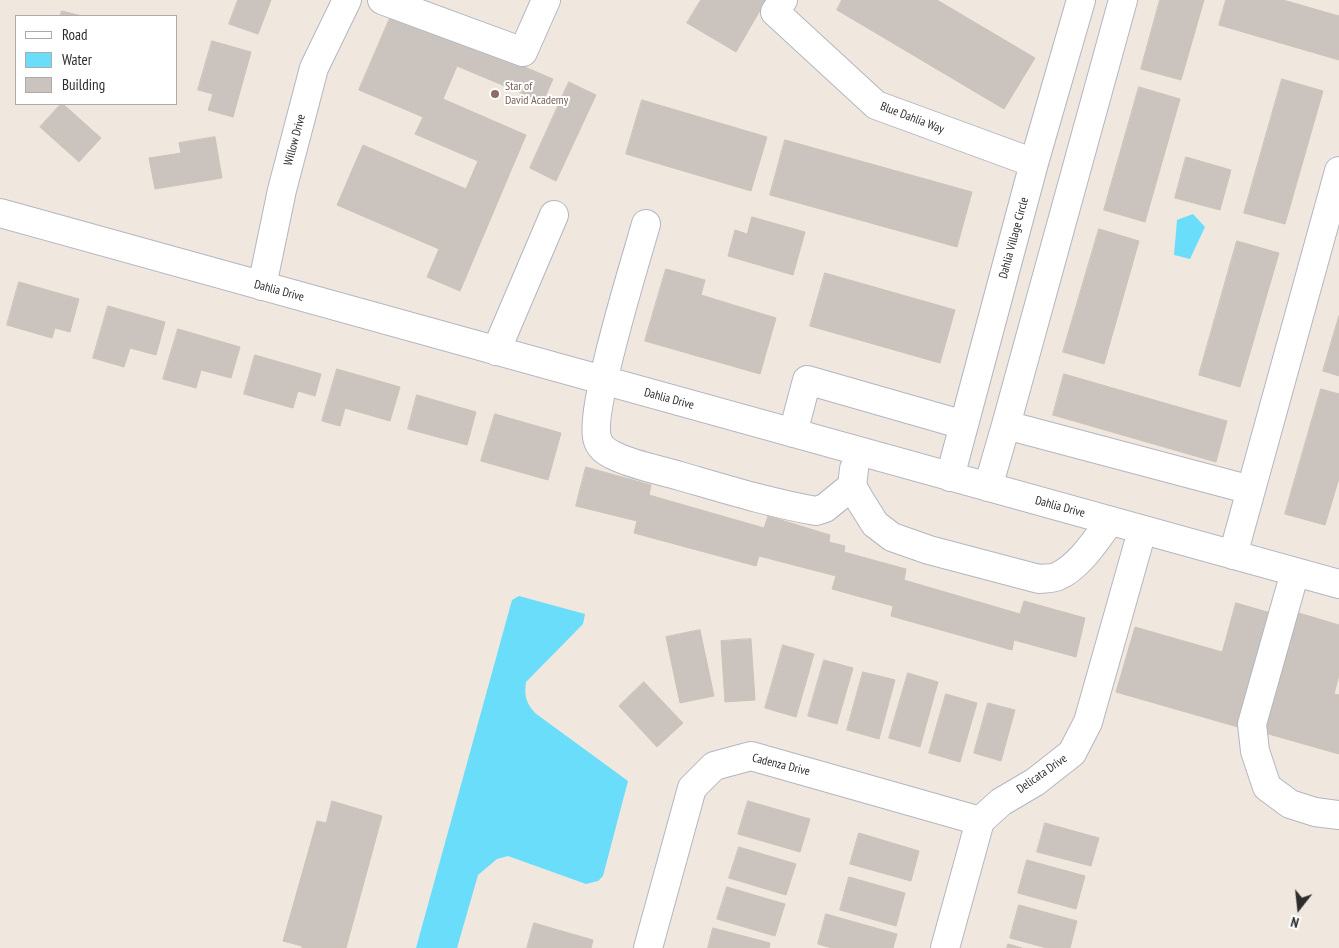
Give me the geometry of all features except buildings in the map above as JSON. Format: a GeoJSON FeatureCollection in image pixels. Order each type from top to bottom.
{"type":"FeatureCollection","features":[{"type":"Feature","properties":{"kind":"street","name":"Willow Drive"},"geometry":{"type":"LineString","coordinates":[[262,286],[282,190],[314,68],[347,0]]}},
{"type":"Feature","properties":{"kind":"street"},"geometry":{"type":"LineString","coordinates":[[382,0],[523,52],[537,3]]}},
{"type":"Feature","properties":{"kind":"street","name":"Blue Dahlia Way"},"geometry":{"type":"LineString","coordinates":[[783,0],[775,12],[876,105],[1034,164]]}},
{"type":"Feature","properties":{"kind":"street","name":"Dahlia Village Circle"},"geometry":{"type":"LineString","coordinates":[[950,477],[1034,164],[1081,0]]}},
{"type":"Feature","properties":{"kind":"street"},"geometry":{"type":"LineString","coordinates":[[988,488],[1123,0]]}},
{"type":"Feature","properties":{"kind":"street"},"geometry":{"type":"LineString","coordinates":[[1232,555],[1339,171]]}},
{"type":"Feature","properties":{"kind":"street","name":"Dahlia Drive"},"geometry":{"type":"LineString","coordinates":[[0,213],[1142,531],[1296,572],[1338,578]]}},
{"type":"Feature","properties":{"kind":"street"},"geometry":{"type":"LineString","coordinates":[[496,351],[554,215]]}},
{"type":"Feature","properties":{"kind":"street"},"geometry":{"type":"LineString","coordinates":[[646,224],[603,381],[596,426],[598,441],[604,450],[616,457],[731,490],[816,511],[825,508],[852,486]]}},
{"type":"Feature","properties":{"kind":"street"},"geometry":{"type":"LineString","coordinates":[[793,433],[806,380],[964,426]]}},
{"type":"Feature","properties":{"kind":"street"},"geometry":{"type":"LineString","coordinates":[[1006,425],[1251,490]]}},
{"type":"Feature","properties":{"kind":"street"},"geometry":{"type":"LineString","coordinates":[[856,451],[852,486],[875,524],[892,537],[929,550],[1039,579],[1057,577],[1069,570],[1093,545],[1110,521]]}},
{"type":"Feature","properties":{"kind":"street","name":"Delicata Drive"},"geometry":{"type":"LineString","coordinates":[[980,822],[1001,802],[1035,782],[1072,753],[1088,722],[1142,531]]}},
{"type":"Feature","properties":{"kind":"street"},"geometry":{"type":"LineString","coordinates":[[1296,572],[1252,724],[1255,751],[1267,787],[1290,804],[1315,812],[1339,815]]}},
{"type":"Feature","properties":{"kind":"street","name":"Cadenza Drive"},"geometry":{"type":"LineString","coordinates":[[648,948],[692,788],[714,766],[751,756],[980,822]]}},
{"type":"Feature","properties":{"kind":"street"},"geometry":{"type":"LineString","coordinates":[[945,948],[980,822]]}},
{"type":"Feature","properties":{"kind":"water"},"geometry":{"type":"Polygon","coordinates":[[[1193,214],[1205,227],[1190,259],[1174,255],[1177,220],[1193,214]]]}},
{"type":"Feature","properties":{"kind":"water"},"geometry":{"type":"Polygon","coordinates":[[[519,596],[585,614],[583,624],[526,682],[525,691],[526,699],[535,713],[628,781],[603,876],[598,881],[586,884],[508,856],[497,859],[478,875],[457,948],[416,948],[512,600],[519,596]]]}},
{"type":"Feature","properties":{"kind":"place","name":"Star of David Academy"},"geometry":{"type":"Point","coordinates":[495,94]}}]}
